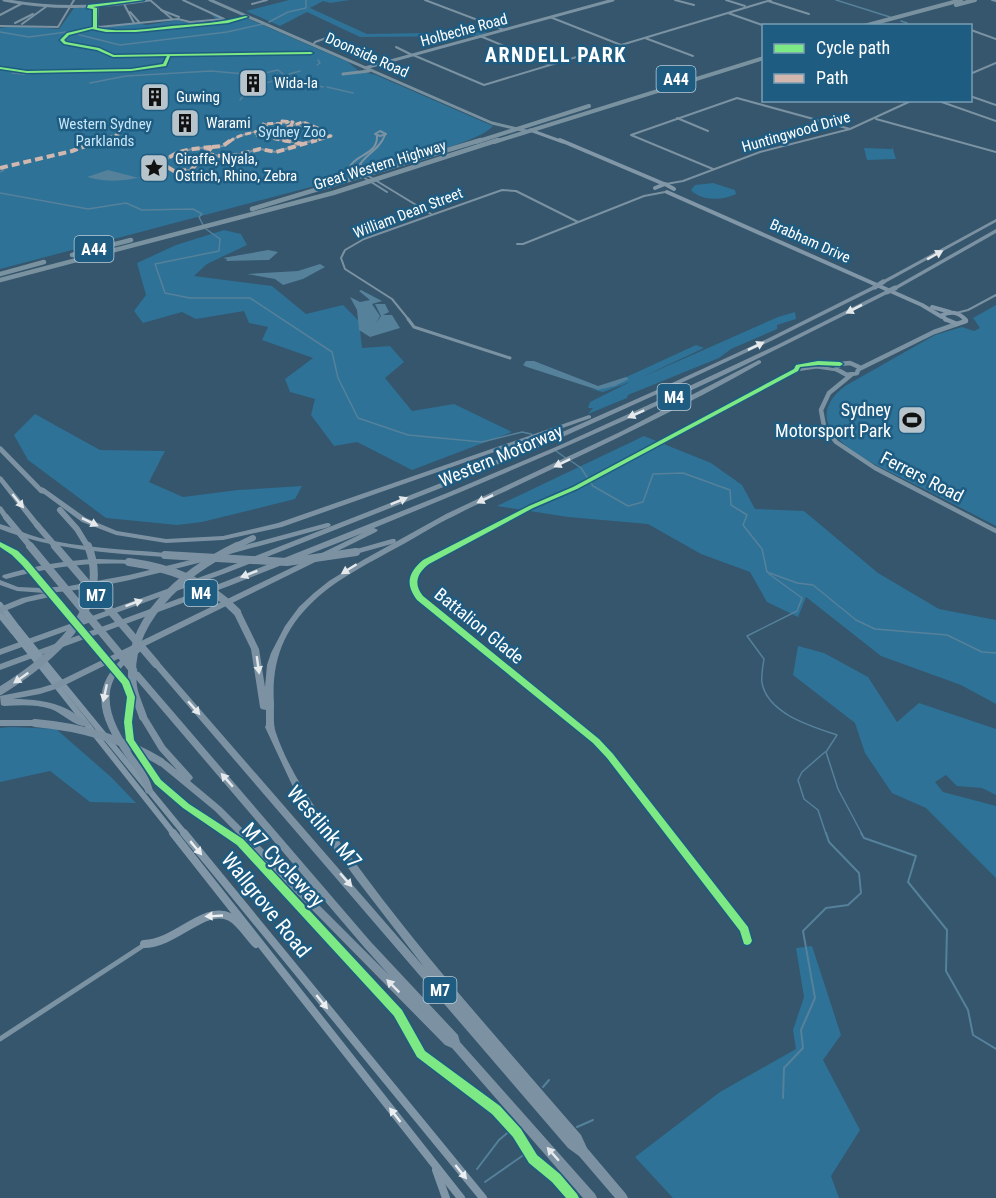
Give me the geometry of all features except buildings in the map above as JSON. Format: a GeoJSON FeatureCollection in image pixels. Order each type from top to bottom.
{"type":"FeatureCollection","features":[{"type":"Feature","properties":{"kind":"highway"},"geometry":{"type":"LineString","coordinates":[[871,24],[961,0]]}},
{"type":"Feature","properties":{"kind":"highway"},"geometry":{"type":"LineString","coordinates":[[885,24],[975,0]]}},
{"type":"Feature","properties":{"kind":"highway","name":"Great Western Highway"},"geometry":{"type":"LineString","coordinates":[[658,85],[762,57]]}},
{"type":"Feature","properties":{"kind":"highway","name":"Great Western Highway"},"geometry":{"type":"LineString","coordinates":[[0,280],[368,179],[762,57]]}},
{"type":"Feature","properties":{"kind":"highway","name":"Great Western Highway"},"geometry":{"type":"LineString","coordinates":[[208,222],[368,179],[378,172],[605,101]]}},
{"type":"Feature","properties":{"kind":"highway","name":"Western Motorway"},"geometry":{"type":"LineString","coordinates":[[0,652],[211,575],[530,448],[741,353],[874,287],[996,220]]}},
{"type":"Feature","properties":{"kind":"highway","name":"Great Western Highway"},"geometry":{"type":"LineString","coordinates":[[0,274],[190,227]]}},
{"type":"Feature","properties":{"kind":"highway","name":"Western Motorway"},"geometry":{"type":"LineString","coordinates":[[0,667],[219,586],[563,446],[783,344],[895,288],[996,231]]}},
{"type":"Feature","properties":{"kind":"highway"},"geometry":{"type":"LineString","coordinates":[[271,731],[267,692],[271,666],[279,643],[293,620],[315,595],[341,574],[423,529],[704,394],[783,348],[783,344]]}},
{"type":"Feature","properties":{"kind":"highway"},"geometry":{"type":"LineString","coordinates":[[456,1045],[449,1042],[268,861],[201,793],[162,748],[143,717],[133,688],[132,668],[136,645],[148,620],[168,593],[189,573],[217,555],[253,538],[616,406],[623,407]]}},
{"type":"Feature","properties":{"kind":"highway"},"geometry":{"type":"LineString","coordinates":[[0,448],[42,489],[83,537],[90,552],[93,570],[89,598],[79,620],[60,644],[38,665],[0,691]]}},
{"type":"Feature","properties":{"kind":"highway"},"geometry":{"type":"LineString","coordinates":[[42,489],[79,517],[116,533],[151,540],[195,541],[264,530],[454,465]]}},
{"type":"Feature","properties":{"kind":"highway","name":"Westlink M7"},"geometry":{"type":"LineString","coordinates":[[0,478],[37,525],[156,664],[572,1144],[583,1152],[622,1198]]}},
{"type":"Feature","properties":{"kind":"highway","name":"M7"},"geometry":{"type":"LineString","coordinates":[[0,508],[136,674],[367,944],[454,1038],[456,1045],[591,1198]]}},
{"type":"Feature","properties":{"kind":"highway"},"geometry":{"type":"LineString","coordinates":[[0,701],[59,684],[393,521],[400,514]]}},
{"type":"Feature","properties":{"kind":"highway"},"geometry":{"type":"LineString","coordinates":[[1,610],[25,600],[246,549],[341,520],[350,521]]}},
{"type":"Feature","properties":{"kind":"highway"},"geometry":{"type":"LineString","coordinates":[[0,526],[24,537],[63,545],[165,555],[287,562],[356,552],[423,529]]}},
{"type":"Feature","properties":{"kind":"highway"},"geometry":{"type":"LineString","coordinates":[[81,586],[33,592],[5,586],[3,580],[61,564],[98,560],[129,562],[170,570],[195,579],[214,591],[237,612],[245,623],[255,649],[261,695],[271,731],[286,767],[388,914],[577,1139],[583,1152]]}},
{"type":"Feature","properties":{"kind":"highway"},"geometry":{"type":"LineString","coordinates":[[146,642],[112,674],[103,702],[107,717],[146,780],[149,791]]}},
{"type":"Feature","properties":{"kind":"highway"},"geometry":{"type":"LineString","coordinates":[[0,701],[46,705],[62,710],[78,722],[86,723]]}},
{"type":"Feature","properties":{"kind":"highway"},"geometry":{"type":"LineString","coordinates":[[0,723],[35,723],[93,731],[129,744],[161,762],[201,793]]}},
{"type":"Feature","properties":{"kind":"main road","name":"Doonside Road"},"geometry":{"type":"LineString","coordinates":[[210,0],[316,43],[489,119],[518,128]]}},
{"type":"Feature","properties":{"kind":"main road","name":"Doonside Road"},"geometry":{"type":"LineString","coordinates":[[215,0],[316,43]]}},
{"type":"Feature","properties":{"kind":"main road","name":"Doonside Road"},"geometry":{"type":"LineString","coordinates":[[377,71],[501,126],[518,128]]}},
{"type":"Feature","properties":{"kind":"main road"},"geometry":{"type":"LineString","coordinates":[[343,74],[377,71]]}},
{"type":"Feature","properties":{"kind":"main road"},"geometry":{"type":"LineString","coordinates":[[542,133],[540,131],[542,129],[562,120]]}},
{"type":"Feature","properties":{"kind":"main road"},"geometry":{"type":"LineString","coordinates":[[474,142],[505,130],[501,126]]}},
{"type":"Feature","properties":{"kind":"main road"},"geometry":{"type":"LineString","coordinates":[[518,128],[549,138],[645,180],[655,188],[665,184]]}},
{"type":"Feature","properties":{"kind":"main road"},"geometry":{"type":"LineString","coordinates":[[528,131],[542,133],[665,184]]}},
{"type":"Feature","properties":{"kind":"main road","name":"Brabham Drive"},"geometry":{"type":"LineString","coordinates":[[665,184],[917,300],[964,317]]}},
{"type":"Feature","properties":{"kind":"main road","name":"Brabham Drive"},"geometry":{"type":"LineString","coordinates":[[655,188],[922,305],[948,322],[957,324]]}},
{"type":"Feature","properties":{"kind":"main road"},"geometry":{"type":"LineString","coordinates":[[666,192],[674,188]]}},
{"type":"Feature","properties":{"kind":"main road"},"geometry":{"type":"LineString","coordinates":[[942,318],[943,314],[952,312]]}},
{"type":"Feature","properties":{"kind":"main road"},"geometry":{"type":"LineString","coordinates":[[957,324],[965,322],[964,317]]}},
{"type":"Feature","properties":{"kind":"main road","name":"Wallgrove Road"},"geometry":{"type":"LineString","coordinates":[[1,610],[59,684],[483,1198]]}},
{"type":"Feature","properties":{"kind":"main road","name":"Wallgrove Road"},"geometry":{"type":"LineString","coordinates":[[59,684],[86,723],[461,1198]]}},
{"type":"Feature","properties":{"kind":"main road"},"geometry":{"type":"LineString","coordinates":[[144,944],[161,944],[204,917],[220,915],[229,917],[274,962]]}},
{"type":"Feature","properties":{"kind":"main road"},"geometry":{"type":"LineString","coordinates":[[289,982],[300,975]]}},
{"type":"Feature","properties":{"kind":"main road"},"geometry":{"type":"LineString","coordinates":[[432,1161],[446,1198]]}},
{"type":"Feature","properties":{"kind":"street"},"geometry":{"type":"LineString","coordinates":[[4,0],[21,4],[70,7],[149,0],[172,20]]}},
{"type":"Feature","properties":{"kind":"street"},"geometry":{"type":"LineString","coordinates":[[0,26],[56,27],[75,0]]}},
{"type":"Feature","properties":{"kind":"street"},"geometry":{"type":"LineString","coordinates":[[161,9],[188,21],[224,19],[183,0]]}},
{"type":"Feature","properties":{"kind":"street"},"geometry":{"type":"LineString","coordinates":[[252,4],[267,0]]}},
{"type":"Feature","properties":{"kind":"street"},"geometry":{"type":"LineString","coordinates":[[425,0],[504,30]]}},
{"type":"Feature","properties":{"kind":"street","name":"Holbeche Road"},"geometry":{"type":"LineString","coordinates":[[367,67],[613,0]]}},
{"type":"Feature","properties":{"kind":"street"},"geometry":{"type":"LineString","coordinates":[[675,0],[694,5]]}},
{"type":"Feature","properties":{"kind":"street"},"geometry":{"type":"LineString","coordinates":[[726,0],[748,7]]}},
{"type":"Feature","properties":{"kind":"street"},"geometry":{"type":"LineString","coordinates":[[550,17],[621,45],[771,0]]}},
{"type":"Feature","properties":{"kind":"street"},"geometry":{"type":"LineString","coordinates":[[767,1],[809,14]]}},
{"type":"Feature","properties":{"kind":"street"},"geometry":{"type":"LineString","coordinates":[[1,13],[21,4]]}},
{"type":"Feature","properties":{"kind":"street"},"geometry":{"type":"LineString","coordinates":[[124,4],[134,23]]}},
{"type":"Feature","properties":{"kind":"street"},"geometry":{"type":"LineString","coordinates":[[21,25],[47,6]]}},
{"type":"Feature","properties":{"kind":"street"},"geometry":{"type":"LineString","coordinates":[[98,6],[97,25],[139,22],[146,24],[180,19]]}},
{"type":"Feature","properties":{"kind":"street"},"geometry":{"type":"LineString","coordinates":[[208,11],[215,20]]}},
{"type":"Feature","properties":{"kind":"street"},"geometry":{"type":"LineString","coordinates":[[12,26],[38,12]]}},
{"type":"Feature","properties":{"kind":"street"},"geometry":{"type":"LineString","coordinates":[[129,12],[139,22]]}},
{"type":"Feature","properties":{"kind":"street"},"geometry":{"type":"LineString","coordinates":[[728,13],[762,25]]}},
{"type":"Feature","properties":{"kind":"street"},"geometry":{"type":"LineString","coordinates":[[972,31],[996,39]]}},
{"type":"Feature","properties":{"kind":"street"},"geometry":{"type":"LineString","coordinates":[[316,43],[332,36]]}},
{"type":"Feature","properties":{"kind":"street"},"geometry":{"type":"LineString","coordinates":[[480,36],[551,65]]}},
{"type":"Feature","properties":{"kind":"street"},"geometry":{"type":"LineString","coordinates":[[644,38],[693,56]]}},
{"type":"Feature","properties":{"kind":"street"},"geometry":{"type":"LineString","coordinates":[[396,47],[484,85],[580,56]]}},
{"type":"Feature","properties":{"kind":"street","name":"Holbeche Road"},"geometry":{"type":"LineString","coordinates":[[377,71],[378,65],[390,61]]}},
{"type":"Feature","properties":{"kind":"street"},"geometry":{"type":"LineString","coordinates":[[972,73],[996,63]]}},
{"type":"Feature","properties":{"kind":"street"},"geometry":{"type":"LineString","coordinates":[[972,97],[996,105]]}},
{"type":"Feature","properties":{"kind":"street"},"geometry":{"type":"LineString","coordinates":[[713,169],[631,135],[739,98],[850,129]]}},
{"type":"Feature","properties":{"kind":"street"},"geometry":{"type":"LineString","coordinates":[[942,102],[996,121]]}},
{"type":"Feature","properties":{"kind":"street","name":"Huntingwood Drive"},"geometry":{"type":"LineString","coordinates":[[665,184],[683,181],[760,152],[850,129],[907,103]]}},
{"type":"Feature","properties":{"kind":"street"},"geometry":{"type":"LineString","coordinates":[[676,118],[708,131]]}},
{"type":"Feature","properties":{"kind":"street"},"geometry":{"type":"LineString","coordinates":[[875,118],[996,152]]}},
{"type":"Feature","properties":{"kind":"street"},"geometry":{"type":"LineString","coordinates":[[212,147],[191,170],[178,171],[163,166],[164,159],[178,152],[190,148],[227,145],[238,136],[269,129],[262,124],[287,123],[282,122],[287,120],[293,122],[290,126]]}},
{"type":"Feature","properties":{"kind":"street"},"geometry":{"type":"LineString","coordinates":[[206,154],[225,157],[259,149],[276,153],[331,135],[317,135],[320,129],[303,122],[262,136]]}},
{"type":"Feature","properties":{"kind":"street"},"geometry":{"type":"LineString","coordinates":[[295,124],[304,129]]}},
{"type":"Feature","properties":{"kind":"street"},"geometry":{"type":"LineString","coordinates":[[254,134],[303,144]]}},
{"type":"Feature","properties":{"kind":"street"},"geometry":{"type":"LineString","coordinates":[[368,179],[356,166],[382,145],[384,135],[377,136],[378,141],[375,147],[350,165],[351,171],[432,215]]}},
{"type":"Feature","properties":{"kind":"street"},"geometry":{"type":"LineString","coordinates":[[368,157],[361,164],[360,169],[369,173],[378,172]]}},
{"type":"Feature","properties":{"kind":"street","name":"Huntingwood Drive"},"geometry":{"type":"LineString","coordinates":[[674,188],[683,181]]}},
{"type":"Feature","properties":{"kind":"street"},"geometry":{"type":"LineString","coordinates":[[644,196],[655,188]]}},
{"type":"Feature","properties":{"kind":"street","name":"William Dean Street"},"geometry":{"type":"LineString","coordinates":[[510,358],[418,329],[410,324],[393,299],[347,271],[341,265],[341,255],[349,247],[508,189],[578,222]]}},
{"type":"Feature","properties":{"kind":"street"},"geometry":{"type":"LineString","coordinates":[[517,244],[523,244],[644,196],[666,192]]}},
{"type":"Feature","properties":{"kind":"street"},"geometry":{"type":"LineString","coordinates":[[952,312],[969,310],[996,295]]}},
{"type":"Feature","properties":{"kind":"street"},"geometry":{"type":"LineString","coordinates":[[964,317],[969,310]]}},
{"type":"Feature","properties":{"kind":"street"},"geometry":{"type":"LineString","coordinates":[[934,332],[942,318]]}},
{"type":"Feature","properties":{"kind":"street"},"geometry":{"type":"LineString","coordinates":[[850,363],[860,369],[934,332],[957,324]]}},
{"type":"Feature","properties":{"kind":"street"},"geometry":{"type":"LineString","coordinates":[[851,375],[839,372],[836,367],[840,364],[882,359]]}},
{"type":"Feature","properties":{"kind":"street","name":"Battalion Glade"},"geometry":{"type":"LineString","coordinates":[[796,370],[798,366],[807,364],[840,364]]}},
{"type":"Feature","properties":{"kind":"street","name":"Battalion Glade"},"geometry":{"type":"LineString","coordinates":[[747,941],[745,930],[610,756],[596,741],[420,598],[412,582],[415,572],[426,562],[531,507],[606,472],[796,370],[817,367],[839,372]]}},
{"type":"Feature","properties":{"kind":"street","name":"Ferrers Road"},"geometry":{"type":"LineString","coordinates":[[860,369],[858,373],[838,383],[823,402],[821,416],[826,430],[837,444],[865,463],[996,531]]}},
{"type":"Feature","properties":{"kind":"street","name":"Ferrers Road"},"geometry":{"type":"LineString","coordinates":[[838,383],[839,372]]}},
{"type":"Feature","properties":{"kind":"street"},"geometry":{"type":"LineString","coordinates":[[0,1039],[144,944]]}},
{"type":"Feature","properties":{"kind":"green space"},"geometry":{"type":"Polygon","coordinates":[[[289,0],[350,0],[330,3],[323,1],[310,8],[367,34],[488,32],[476,36],[360,37],[307,12],[280,26],[246,11],[289,0]]]}},
{"type":"Feature","properties":{"kind":"green space","name":"Western Sydney Parklands"},"geometry":{"type":"Polygon","coordinates":[[[74,8],[94,8],[95,28],[137,23],[146,25],[178,20],[185,22],[216,19],[210,13],[223,18],[220,20],[244,17],[348,62],[359,71],[376,75],[493,126],[454,146],[369,171],[365,169],[348,172],[353,176],[0,269],[0,28],[16,26],[59,29],[74,8]]]}},
{"type":"Feature","properties":{"kind":"green space"},"geometry":{"type":"Polygon","coordinates":[[[892,146],[896,159],[867,160],[864,148],[892,149],[892,146]]]}},
{"type":"Feature","properties":{"kind":"green space"},"geometry":{"type":"Polygon","coordinates":[[[713,183],[735,190],[736,194],[712,199],[695,194],[691,190],[695,185],[713,183]]]}},
{"type":"Feature","properties":{"kind":"green space"},"geometry":{"type":"Polygon","coordinates":[[[224,230],[241,234],[247,245],[207,264],[194,276],[272,286],[306,314],[343,305],[359,321],[362,348],[390,346],[404,362],[385,378],[412,411],[454,404],[512,432],[412,470],[357,442],[334,446],[311,415],[315,399],[290,392],[285,379],[313,358],[262,340],[268,327],[249,323],[244,311],[196,319],[182,312],[143,323],[134,311],[146,295],[137,263],[176,245],[224,230]]]}},
{"type":"Feature","properties":{"kind":"green space","name":"Sydney Motorsport Park"},"geometry":{"type":"Polygon","coordinates":[[[996,305],[996,526],[863,457],[846,446],[833,432],[827,418],[830,402],[845,386],[935,335],[962,327],[974,331],[980,328],[973,318],[996,305]]]}},
{"type":"Feature","properties":{"kind":"green space"},"geometry":{"type":"Polygon","coordinates":[[[795,312],[796,319],[777,325],[777,329],[731,349],[719,358],[588,414],[593,408],[588,408],[590,402],[630,382],[603,392],[589,389],[598,390],[696,345],[704,348],[640,378],[778,317],[795,312]]]}},
{"type":"Feature","properties":{"kind":"green space"},"geometry":{"type":"Polygon","coordinates":[[[35,414],[100,450],[165,451],[149,482],[183,497],[238,490],[302,486],[295,499],[202,522],[177,525],[106,518],[28,460],[14,435],[35,414]]]}},
{"type":"Feature","properties":{"kind":"green space"},"geometry":{"type":"Polygon","coordinates":[[[644,436],[711,463],[742,485],[755,509],[804,511],[878,573],[939,609],[996,620],[996,704],[961,685],[881,656],[806,597],[798,617],[767,602],[750,572],[701,554],[648,524],[568,517],[497,506],[644,436]]]}},
{"type":"Feature","properties":{"kind":"green space"},"geometry":{"type":"Polygon","coordinates":[[[798,646],[824,653],[868,677],[897,722],[919,703],[996,729],[996,795],[982,788],[957,786],[946,775],[935,782],[943,792],[996,806],[996,878],[926,808],[892,793],[865,753],[855,723],[793,675],[798,646]]]}},
{"type":"Feature","properties":{"kind":"green space"},"geometry":{"type":"Polygon","coordinates":[[[0,728],[56,729],[111,777],[136,803],[90,802],[50,771],[0,782],[0,728]]]}},
{"type":"Feature","properties":{"kind":"green space"},"geometry":{"type":"Polygon","coordinates":[[[812,946],[841,1035],[823,1060],[860,1130],[831,1176],[839,1198],[673,1198],[635,1157],[720,1092],[796,1049],[793,1030],[804,997],[796,948],[812,946]]]}},
{"type":"Feature","properties":{"kind":"shaded area"},"geometry":{"type":"Polygon","coordinates":[[[108,170],[138,178],[110,181],[87,177],[108,170]]]}},
{"type":"Feature","properties":{"kind":"shaded area"},"geometry":{"type":"Polygon","coordinates":[[[268,250],[278,252],[269,260],[226,261],[227,259],[223,258],[268,250]]]}},
{"type":"Feature","properties":{"kind":"shaded area"},"geometry":{"type":"Polygon","coordinates":[[[320,264],[325,267],[303,279],[283,285],[275,279],[247,274],[298,271],[320,264]]]}},
{"type":"Feature","properties":{"kind":"shaded area"},"geometry":{"type":"Polygon","coordinates":[[[359,291],[382,301],[372,304],[380,316],[376,323],[381,316],[375,304],[385,304],[389,312],[383,315],[392,315],[400,328],[370,337],[359,330],[357,310],[350,297],[360,302],[370,300],[359,291]]]}},
{"type":"Feature","properties":{"kind":"shaded area"},"geometry":{"type":"Polygon","coordinates":[[[526,361],[534,361],[598,386],[626,377],[629,379],[615,386],[598,390],[527,367],[523,365],[526,361]]]}},
{"type":"Feature","properties":{"kind":"waterway"},"geometry":{"type":"LineString","coordinates":[[269,22],[288,12],[306,8],[306,0]]}},
{"type":"Feature","properties":{"kind":"waterway"},"geometry":{"type":"LineString","coordinates":[[836,0],[890,17]]}},
{"type":"Feature","properties":{"kind":"waterway"},"geometry":{"type":"LineString","coordinates":[[901,21],[907,23]]}},
{"type":"Feature","properties":{"kind":"waterway"},"geometry":{"type":"LineString","coordinates":[[0,32],[29,37],[74,31],[80,35],[120,45],[227,32],[263,24]]}},
{"type":"Feature","properties":{"kind":"waterway"},"geometry":{"type":"LineString","coordinates":[[317,65],[320,63],[318,60]]}},
{"type":"Feature","properties":{"kind":"waterway"},"geometry":{"type":"LineString","coordinates":[[90,83],[126,76],[211,71],[256,75],[278,70],[288,78]]}},
{"type":"Feature","properties":{"kind":"waterway"},"geometry":{"type":"LineString","coordinates":[[289,74],[300,71]]}},
{"type":"Feature","properties":{"kind":"waterway"},"geometry":{"type":"LineString","coordinates":[[12,73],[35,73]]}},
{"type":"Feature","properties":{"kind":"waterway"},"geometry":{"type":"LineString","coordinates":[[240,100],[251,89],[266,83],[291,79],[299,79],[299,82],[304,83]]}},
{"type":"Feature","properties":{"kind":"waterway"},"geometry":{"type":"LineString","coordinates":[[307,84],[323,87]]}},
{"type":"Feature","properties":{"kind":"waterway"},"geometry":{"type":"LineString","coordinates":[[327,87],[353,93]]}},
{"type":"Feature","properties":{"kind":"waterway"},"geometry":{"type":"LineString","coordinates":[[0,168],[4,170],[0,172]]}},
{"type":"Feature","properties":{"kind":"waterway"},"geometry":{"type":"LineString","coordinates":[[0,193],[88,209],[126,203],[142,210],[193,209],[202,214],[199,217],[203,225]]}},
{"type":"Feature","properties":{"kind":"waterway"},"geometry":{"type":"LineString","coordinates":[[206,229],[220,239],[219,251],[155,264],[165,293],[190,298],[250,298],[332,352],[338,378],[358,418],[408,435],[482,442],[522,432],[531,434],[541,442]]}},
{"type":"Feature","properties":{"kind":"waterway"},"geometry":{"type":"LineString","coordinates":[[556,451],[567,459]]}},
{"type":"Feature","properties":{"kind":"waterway"},"geometry":{"type":"LineString","coordinates":[[571,461],[581,468],[593,486],[628,506],[643,502],[653,474],[683,473],[730,490],[731,505],[747,515],[743,525],[762,549],[767,572],[797,583],[813,585],[856,620],[875,629],[947,635],[982,652],[996,653]]}},
{"type":"Feature","properties":{"kind":"waterway"},"geometry":{"type":"LineString","coordinates":[[769,574],[802,598],[797,611],[747,636],[764,659],[762,683],[766,694],[782,711],[803,723],[837,735],[826,752],[838,789],[862,834]]}},
{"type":"Feature","properties":{"kind":"waterway"},"geometry":{"type":"LineString","coordinates":[[825,752],[802,772],[798,780],[804,799],[818,810],[826,834]]}},
{"type":"Feature","properties":{"kind":"waterway"},"geometry":{"type":"LineString","coordinates":[[783,1098],[784,1068],[803,1048],[801,1030],[815,998],[803,931],[826,908],[848,905],[861,893],[859,873],[829,842],[826,833]]}},
{"type":"Feature","properties":{"kind":"waterway"},"geometry":{"type":"LineString","coordinates":[[861,833],[864,838],[916,856],[908,882],[947,930],[946,971],[968,1010],[973,1035],[996,1049]]}},
{"type":"Feature","properties":{"kind":"waterway"},"geometry":{"type":"LineString","coordinates":[[543,1087],[549,1080]]}},
{"type":"Feature","properties":{"kind":"waterway"},"geometry":{"type":"LineString","coordinates":[[577,1127],[593,1120]]}},
{"type":"Feature","properties":{"kind":"waterway"},"geometry":{"type":"LineString","coordinates":[[477,1169],[499,1140],[512,1129]]}},
{"type":"Feature","properties":{"kind":"waterway"},"geometry":{"type":"LineString","coordinates":[[485,1182],[525,1154]]}},
{"type":"Feature","properties":{"kind":"marked path"},"geometry":{"type":"LineString","coordinates":[[212,147],[191,170],[174,171],[162,164],[169,156],[186,150],[223,146],[236,136],[254,134],[269,128],[263,124],[285,123],[288,122],[282,121],[287,120],[293,122],[290,126]]}},
{"type":"Feature","properties":{"kind":"marked path"},"geometry":{"type":"LineString","coordinates":[[206,154],[228,157],[260,149],[276,152],[331,136],[317,135],[320,129],[303,122],[287,127]]}},
{"type":"Feature","properties":{"kind":"marked path"},"geometry":{"type":"LineString","coordinates":[[0,168],[72,151],[119,134]]}},
{"type":"Feature","properties":{"kind":"marked path"},"geometry":{"type":"LineString","coordinates":[[256,135],[303,144]]}},
{"type":"Feature","properties":{"kind":"cycle path"},"geometry":{"type":"LineString","coordinates":[[95,28],[95,8],[89,6],[142,0]]}},
{"type":"Feature","properties":{"kind":"cycle path"},"geometry":{"type":"LineString","coordinates":[[246,17],[228,22],[136,31],[106,31],[92,28],[68,34],[62,40],[65,43],[98,49],[113,56],[311,53]]}},
{"type":"Feature","properties":{"kind":"cycle path"},"geometry":{"type":"LineString","coordinates":[[0,68],[27,72],[131,70],[165,65],[169,55]]}},
{"type":"Feature","properties":{"kind":"cycle path"},"geometry":{"type":"LineString","coordinates":[[747,941],[745,930],[610,756],[596,741],[420,598],[414,588],[413,579],[417,570],[426,562],[531,507],[575,488],[796,370],[798,366],[818,363],[840,364]]}},
{"type":"Feature","properties":{"kind":"cycle path","name":"M7 Cycleway"},"geometry":{"type":"LineString","coordinates":[[0,544],[15,553],[25,563],[126,683],[131,697],[128,722],[130,740],[158,782],[186,806],[240,842],[398,1013],[421,1054],[496,1110],[517,1133],[533,1159],[556,1178],[573,1198]]}},
{"type":"Feature","properties":{"kind":"place","name":"Wida-la"},"geometry":{"type":"Point","coordinates":[253,83]}},
{"type":"Feature","properties":{"kind":"place","name":"Guwing"},"geometry":{"type":"Point","coordinates":[155,97]}},
{"type":"Feature","properties":{"kind":"place","name":"Warami"},"geometry":{"type":"Point","coordinates":[185,123]}},
{"type":"Feature","properties":{"kind":"place","name":"Giraffe, Nyala, Ostrich, Rhino, Zebra"},"geometry":{"type":"Point","coordinates":[154,168]}},
{"type":"Feature","properties":{"kind":"place","name":"Sydney Motorsport Park"},"geometry":{"type":"Point","coordinates":[912,420]}},
{"type":"Feature","properties":{"kind":"district","name":"ARNDELL PARK"},"geometry":{"type":"Point","coordinates":[556,55]}},
{"type":"Feature","properties":{"kind":"park label","name":"Sydney Zoo"},"geometry":{"type":"Point","coordinates":[292,132]}}]}
